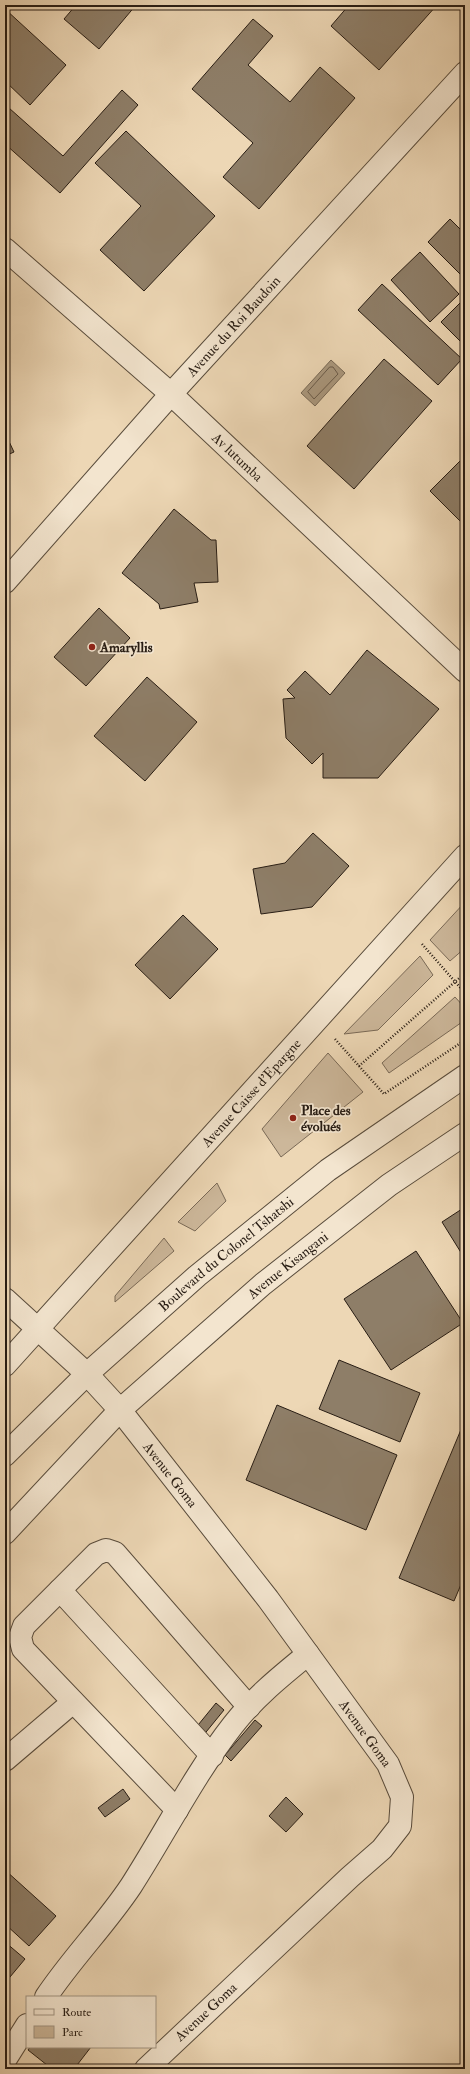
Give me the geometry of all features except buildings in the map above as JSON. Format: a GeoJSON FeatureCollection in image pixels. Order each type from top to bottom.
{"type":"FeatureCollection","features":[{"type":"Feature","properties":{"kind":"street","name":"Avenue du Roi Baudoin"},"geometry":{"type":"LineString","coordinates":[[5,582],[171,394],[465,73]]}},
{"type":"Feature","properties":{"kind":"street","name":"Av lutumba"},"geometry":{"type":"LineString","coordinates":[[5,249],[171,394],[465,670]]}},
{"type":"Feature","properties":{"kind":"street","name":"Avenue Caisse d'Epargne"},"geometry":{"type":"LineString","coordinates":[[5,1365],[465,856]]}},
{"type":"Feature","properties":{"kind":"street","name":"Boulevard du Colonel Tshatshi"},"geometry":{"type":"LineString","coordinates":[[5,1455],[87,1374],[197,1276],[328,1170],[465,1076]]}},
{"type":"Feature","properties":{"kind":"street","name":"Avenue Kisangani"},"geometry":{"type":"LineString","coordinates":[[120,1410],[263,1284],[389,1185],[465,1134]]}},
{"type":"Feature","properties":{"kind":"street","name":"Avenue Goma"},"geometry":{"type":"LineString","coordinates":[[5,1299],[87,1374],[120,1410],[268,1599],[388,1764],[402,1797],[400,1826],[382,1849],[146,2069]]}},
{"type":"Feature","properties":{"kind":"street"},"geometry":{"type":"LineString","coordinates":[[5,1533],[120,1410]]}},
{"type":"Feature","properties":{"kind":"street"},"geometry":{"type":"LineString","coordinates":[[177,1810],[23,1649],[20,1637],[24,1626],[96,1554],[106,1550],[115,1553],[250,1707]]}},
{"type":"Feature","properties":{"kind":"street"},"geometry":{"type":"LineString","coordinates":[[60,1590],[212,1756]]}},
{"type":"Feature","properties":{"kind":"street"},"geometry":{"type":"LineString","coordinates":[[47,1996],[62,1973],[130,1887],[177,1810],[233,1725],[266,1689],[308,1654]]}},
{"type":"Feature","properties":{"kind":"street"},"geometry":{"type":"LineString","coordinates":[[5,1760],[73,1702]]}},
{"type":"Feature","properties":{"kind":"street"},"geometry":{"type":"LineString","coordinates":[[5,2060],[26,2027]]}},
{"type":"Feature","properties":{"kind":"path"},"geometry":{"type":"LineString","coordinates":[[416,949],[426,938]]}},
{"type":"Feature","properties":{"kind":"path"},"geometry":{"type":"LineString","coordinates":[[422,944],[465,993]]}},
{"type":"Feature","properties":{"kind":"path"},"geometry":{"type":"LineString","coordinates":[[359,1066],[465,973]]}},
{"type":"Feature","properties":{"kind":"path"},"geometry":{"type":"LineString","coordinates":[[332,1036],[384,1094],[465,1040]]}},
{"type":"Feature","properties":{"kind":"green space"},"geometry":{"type":"Polygon","coordinates":[[[465,902],[465,948],[450,961],[430,940],[465,902]]]}},
{"type":"Feature","properties":{"kind":"green space"},"geometry":{"type":"Polygon","coordinates":[[[420,956],[433,975],[378,1030],[344,1034],[420,956]]]}},
{"type":"Feature","properties":{"kind":"green space"},"geometry":{"type":"Polygon","coordinates":[[[455,997],[465,1008],[465,1020],[389,1073],[382,1063],[455,997]]]}},
{"type":"Feature","properties":{"kind":"green space"},"geometry":{"type":"Polygon","coordinates":[[[328,1053],[363,1092],[281,1157],[262,1129],[328,1053]]]}},
{"type":"Feature","properties":{"kind":"green space"},"geometry":{"type":"Polygon","coordinates":[[[217,1183],[226,1201],[195,1231],[178,1222],[217,1183]]]}},
{"type":"Feature","properties":{"kind":"green space"},"geometry":{"type":"Polygon","coordinates":[[[164,1238],[174,1251],[115,1302],[115,1296],[164,1238]]]}},
{"type":"Feature","properties":{"kind":"water"},"geometry":{"type":"Polygon","coordinates":[[[331,360],[345,373],[315,406],[301,393],[331,360]]]}},
{"type":"Feature","properties":{"kind":"place","name":"Amaryllis"},"geometry":{"type":"Point","coordinates":[92,647]}},
{"type":"Feature","properties":{"kind":"place","name":"Place des évolués"},"geometry":{"type":"Point","coordinates":[293,1118]}}]}
